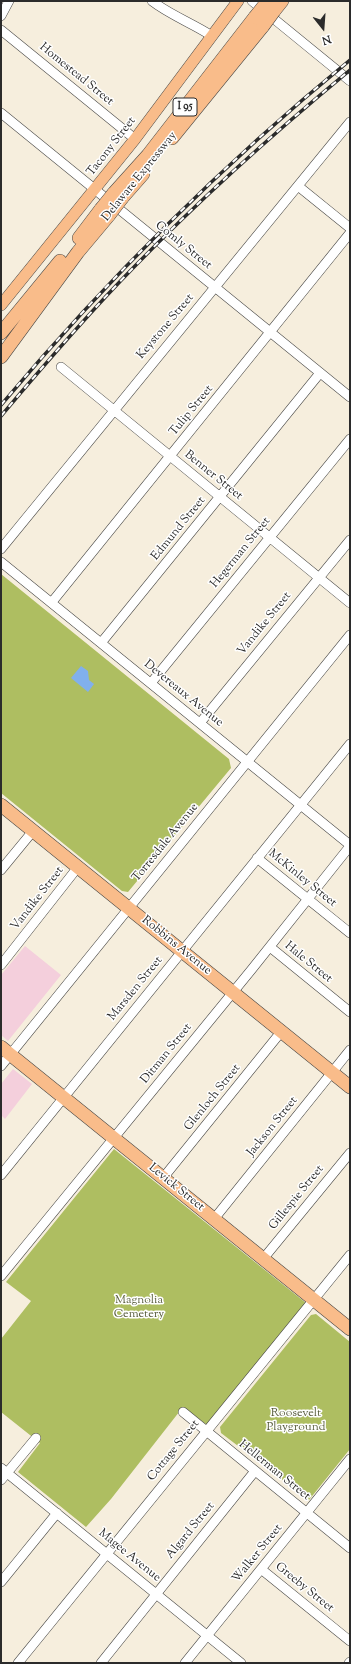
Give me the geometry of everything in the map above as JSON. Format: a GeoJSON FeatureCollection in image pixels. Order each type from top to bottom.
{"type":"FeatureCollection","features":[{"type":"Feature","properties":{"kind":"highway","name":"Delaware Expressway"},"geometry":{"type":"LineString","coordinates":[[1,333],[105,212],[273,4]]}},
{"type":"Feature","properties":{"kind":"highway","name":"Delaware Expressway"},"geometry":{"type":"LineString","coordinates":[[1,357],[78,252],[105,212]]}},
{"type":"Feature","properties":{"kind":"highway","name":"Robbins Avenue"},"geometry":{"type":"LineString","coordinates":[[1,805],[350,1087]]}},
{"type":"Feature","properties":{"kind":"highway","name":"Levick Street"},"geometry":{"type":"LineString","coordinates":[[6,1051],[214,1218],[350,1330]]}},
{"type":"Feature","properties":{"kind":"main road","name":"Tacony Street"},"geometry":{"type":"LineString","coordinates":[[1,305],[136,139],[238,1]]}},
{"type":"Feature","properties":{"kind":"street"},"geometry":{"type":"LineString","coordinates":[[1,16],[9,1]]}},
{"type":"Feature","properties":{"kind":"street"},"geometry":{"type":"LineString","coordinates":[[152,1],[173,15],[193,24],[212,36]]}},
{"type":"Feature","properties":{"kind":"street"},"geometry":{"type":"LineString","coordinates":[[252,1],[350,81]]}},
{"type":"Feature","properties":{"kind":"street","name":"Homestead Street"},"geometry":{"type":"LineString","coordinates":[[1,30],[136,139]]}},
{"type":"Feature","properties":{"kind":"street","name":"Comly Street"},"geometry":{"type":"LineString","coordinates":[[1,113],[350,397]]}},
{"type":"Feature","properties":{"kind":"street","name":"Keystone Street"},"geometry":{"type":"LineString","coordinates":[[1,548],[350,122]]}},
{"type":"Feature","properties":{"kind":"street"},"geometry":{"type":"LineString","coordinates":[[298,186],[350,228]]}},
{"type":"Feature","properties":{"kind":"street","name":"Tulip Street"},"geometry":{"type":"LineString","coordinates":[[52,602],[350,233]]}},
{"type":"Feature","properties":{"kind":"street","name":"Benner Street"},"geometry":{"type":"LineString","coordinates":[[61,367],[350,603]]}},
{"type":"Feature","properties":{"kind":"street","name":"Edmund Street"},"geometry":{"type":"LineString","coordinates":[[101,643],[221,498],[320,373]]}},
{"type":"Feature","properties":{"kind":"street","name":"Hegerman Street"},"geometry":{"type":"LineString","coordinates":[[151,683],[350,439]]}},
{"type":"Feature","properties":{"kind":"street","name":"Vandike Street"},"geometry":{"type":"LineString","coordinates":[[200,723],[350,540]]}},
{"type":"Feature","properties":{"kind":"street","name":"Devereaux Avenue"},"geometry":{"type":"LineString","coordinates":[[1,562],[350,845]]}},
{"type":"Feature","properties":{"kind":"street","name":"Torresdale Avenue"},"geometry":{"type":"LineString","coordinates":[[1,1066],[6,1051],[128,907],[350,635]]}},
{"type":"Feature","properties":{"kind":"street","name":"Marsden Street"},"geometry":{"type":"LineString","coordinates":[[1,1175],[350,744]]}},
{"type":"Feature","properties":{"kind":"street"},"geometry":{"type":"LineString","coordinates":[[1,870],[33,831]]}},
{"type":"Feature","properties":{"kind":"street","name":"Ditman Street"},"geometry":{"type":"LineString","coordinates":[[3,1270],[114,1139],[270,947],[350,845]]}},
{"type":"Feature","properties":{"kind":"street","name":"McKinley Street"},"geometry":{"type":"LineString","coordinates":[[257,858],[350,933]]}},
{"type":"Feature","properties":{"kind":"street","name":"Vandike Street"},"geometry":{"type":"LineString","coordinates":[[1,965],[78,867]]}},
{"type":"Feature","properties":{"kind":"street","name":"Hale Street"},"geometry":{"type":"LineString","coordinates":[[270,947],[350,1012]]}},
{"type":"Feature","properties":{"kind":"street","name":"Glenloch Street"},"geometry":{"type":"LineString","coordinates":[[163,1178],[281,1032]]}},
{"type":"Feature","properties":{"kind":"street","name":"Jackson Street"},"geometry":{"type":"LineString","coordinates":[[214,1218],[350,1050]]}},
{"type":"Feature","properties":{"kind":"street","name":"Gillespie Street"},"geometry":{"type":"LineString","coordinates":[[263,1259],[350,1153]]}},
{"type":"Feature","properties":{"kind":"street","name":"Cottage Street"},"geometry":{"type":"LineString","coordinates":[[18,1663],[350,1255]]}},
{"type":"Feature","properties":{"kind":"street","name":"Hellerman Street"},"geometry":{"type":"LineString","coordinates":[[183,1412],[350,1548]]}},
{"type":"Feature","properties":{"kind":"street"},"geometry":{"type":"LineString","coordinates":[[3,1474],[36,1438]]}},
{"type":"Feature","properties":{"kind":"street","name":"Walker Street"},"geometry":{"type":"LineString","coordinates":[[184,1663],[306,1513],[346,1470],[350,1458]]}},
{"type":"Feature","properties":{"kind":"street","name":"Algard Street"},"geometry":{"type":"LineString","coordinates":[[101,1663],[255,1471]]}},
{"type":"Feature","properties":{"kind":"street","name":"Magee Avenue"},"geometry":{"type":"LineString","coordinates":[[3,1474],[57,1514],[241,1663]]}},
{"type":"Feature","properties":{"kind":"street"},"geometry":{"type":"LineString","coordinates":[[1,1582],[57,1514]]}},
{"type":"Feature","properties":{"kind":"street","name":"Greeby Street"},"geometry":{"type":"LineString","coordinates":[[261,1569],[350,1641]]}},
{"type":"Feature","properties":{"kind":"shaded area"},"geometry":{"type":"Polygon","coordinates":[[[25,946],[61,975],[8,1041],[1,1035],[1,975],[25,946]]]}},
{"type":"Feature","properties":{"kind":"shaded area"},"geometry":{"type":"Polygon","coordinates":[[[13,1069],[32,1084],[5,1119],[1,1115],[1,1084],[13,1069]]]}},
{"type":"Feature","properties":{"kind":"green space"},"geometry":{"type":"Polygon","coordinates":[[[1,574],[229,759],[231,768],[128,892],[122,891],[1,793],[1,574]]]}},
{"type":"Feature","properties":{"kind":"green space","name":"Magnolia Cemetery"},"geometry":{"type":"Polygon","coordinates":[[[114,1149],[306,1303],[207,1425],[183,1407],[111,1499],[86,1527],[18,1472],[40,1443],[1,1412],[1,1339],[31,1301],[6,1282],[114,1149]]]}},
{"type":"Feature","properties":{"kind":"green space","name":"Roosevelt Playground"},"geometry":{"type":"Polygon","coordinates":[[[316,1314],[350,1342],[350,1449],[309,1500],[221,1433],[220,1427],[311,1315],[316,1314]]]}},
{"type":"Feature","properties":{"kind":"water"},"geometry":{"type":"Polygon","coordinates":[[[81,666],[88,671],[89,680],[94,684],[88,692],[71,678],[81,666]]]}},
{"type":"Feature","properties":{"kind":"railway"},"geometry":{"type":"LineString","coordinates":[[1,405],[82,313],[168,224],[257,140],[350,60]]}},
{"type":"Feature","properties":{"kind":"railway"},"geometry":{"type":"LineString","coordinates":[[1,416],[117,285],[186,215],[294,117],[350,70]]}}]}
